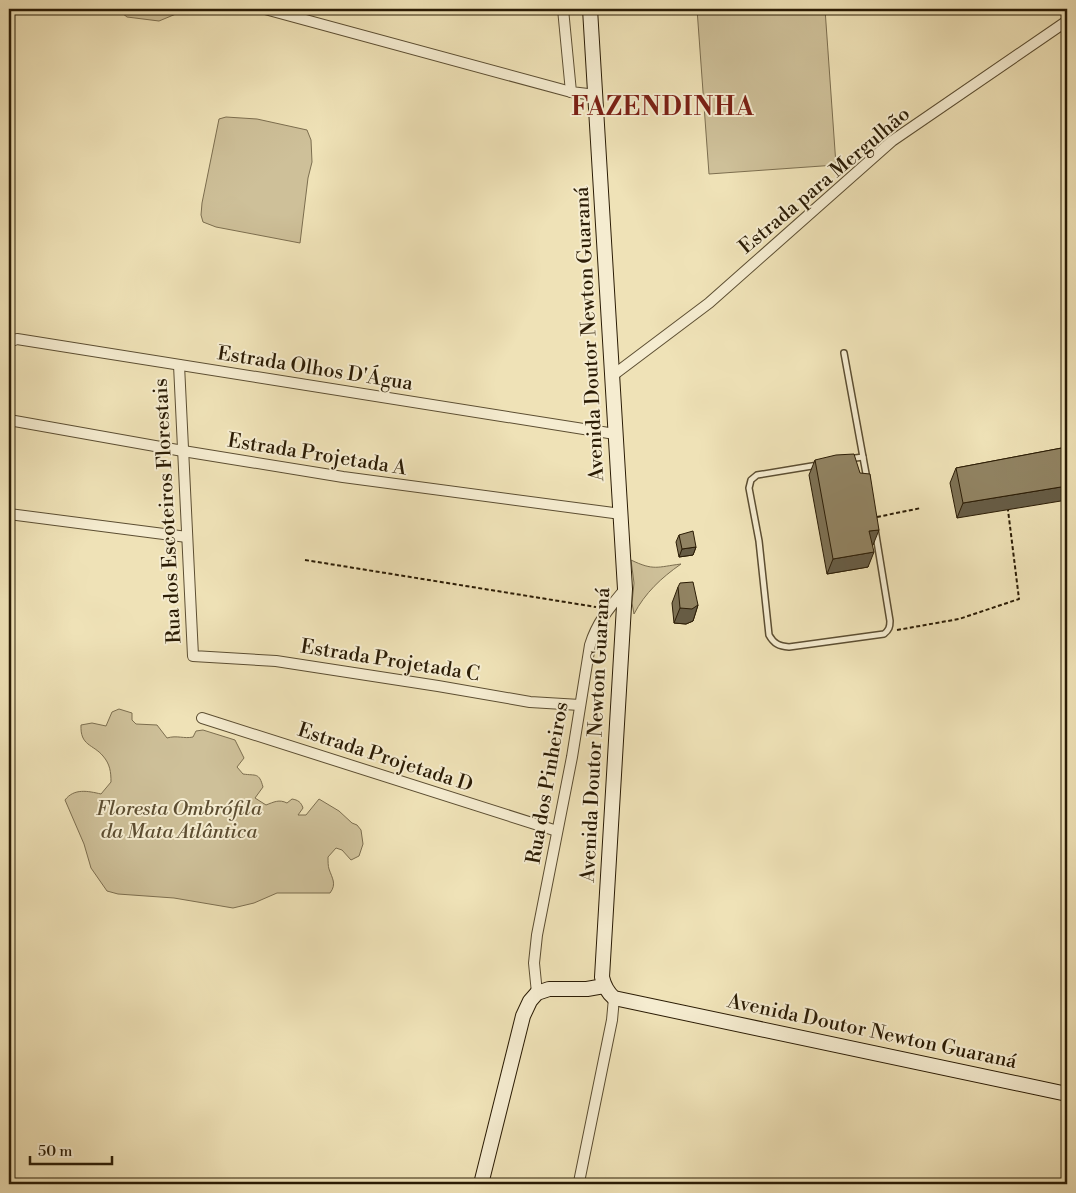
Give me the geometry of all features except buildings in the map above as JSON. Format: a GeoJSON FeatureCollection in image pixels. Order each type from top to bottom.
{"type":"FeatureCollection","features":[{"type":"Feature","properties":{"kind":"main road","name":"Avenida Doutor Newton Guaraná"},"geometry":{"type":"LineString","coordinates":[[590,9],[625,589],[602,977],[604,986]]}},
{"type":"Feature","properties":{"kind":"main road"},"geometry":{"type":"LineString","coordinates":[[481,1184],[523,1016],[530,1001],[537,993],[549,989],[587,989],[604,986],[614,998]]}},
{"type":"Feature","properties":{"kind":"main road","name":"Avenida Doutor Newton Guaraná"},"geometry":{"type":"LineString","coordinates":[[614,998],[1067,1094]]}},
{"type":"Feature","properties":{"kind":"street"},"geometry":{"type":"LineString","coordinates":[[265,9],[571,92],[596,95]]}},
{"type":"Feature","properties":{"kind":"street"},"geometry":{"type":"LineString","coordinates":[[563,9],[571,92]]}},
{"type":"Feature","properties":{"kind":"street","name":"Estrada para Mergulhão"},"geometry":{"type":"LineString","coordinates":[[612,376],[709,304],[892,141],[1067,21]]}},
{"type":"Feature","properties":{"kind":"street","name":"Estrada Olhos D'Água"},"geometry":{"type":"LineString","coordinates":[[9,342],[17,339],[616,434]]}},
{"type":"Feature","properties":{"kind":"street","name":"Rua dos Escoteiros Florestais"},"geometry":{"type":"LineString","coordinates":[[179,365],[193,656]]}},
{"type":"Feature","properties":{"kind":"street","name":"Estrada Projetada A"},"geometry":{"type":"LineString","coordinates":[[9,420],[343,477],[621,514]]}},
{"type":"Feature","properties":{"kind":"street"},"geometry":{"type":"LineString","coordinates":[[9,514],[187,536]]}},
{"type":"Feature","properties":{"kind":"street","name":"Rua dos Pinheiros"},"geometry":{"type":"LineString","coordinates":[[537,993],[534,963],[537,936],[572,757],[590,644],[594,630],[625,589]]}},
{"type":"Feature","properties":{"kind":"street","name":"Estrada Projetada C"},"geometry":{"type":"LineString","coordinates":[[193,656],[276,661],[530,702],[580,705]]}},
{"type":"Feature","properties":{"kind":"street","name":"Estrada Projetada D"},"geometry":{"type":"LineString","coordinates":[[202,718],[557,831]]}},
{"type":"Feature","properties":{"kind":"street"},"geometry":{"type":"LineString","coordinates":[[579,1182],[612,1020],[614,998]]}},
{"type":"Feature","properties":{"kind":"lane"},"geometry":{"type":"LineString","coordinates":[[844,353],[867,482]]}},
{"type":"Feature","properties":{"kind":"lane"},"geometry":{"type":"LineString","coordinates":[[844,460],[863,457]]}},
{"type":"Feature","properties":{"kind":"lane"},"geometry":{"type":"LineString","coordinates":[[824,464],[757,475],[751,480],[749,488],[759,541],[769,635],[773,642],[780,646],[789,647],[884,634],[887,632],[890,627],[890,621],[874,518]]}},
{"type":"Feature","properties":{"kind":"path"},"geometry":{"type":"LineString","coordinates":[[874,518],[921,508]]}},
{"type":"Feature","properties":{"kind":"path"},"geometry":{"type":"LineString","coordinates":[[887,632],[959,619],[1019,600],[1008,510]]}},
{"type":"Feature","properties":{"kind":"path"},"geometry":{"type":"LineString","coordinates":[[305,560],[609,609]]}},
{"type":"Feature","properties":{"kind":"green space"},"geometry":{"type":"Polygon","coordinates":[[[117,9],[188,9],[159,21],[127,17],[117,9]]]}},
{"type":"Feature","properties":{"kind":"green space"},"geometry":{"type":"Polygon","coordinates":[[[697,9],[825,9],[836,165],[709,174],[697,9]]]}},
{"type":"Feature","properties":{"kind":"green space"},"geometry":{"type":"Polygon","coordinates":[[[226,117],[257,119],[307,130],[311,140],[312,162],[308,178],[300,243],[216,227],[203,222],[201,215],[202,203],[219,119],[226,117]]]}},
{"type":"Feature","properties":{"kind":"green space"},"geometry":{"type":"Polygon","coordinates":[[[631,560],[651,567],[681,564],[654,586],[634,614],[632,603],[634,583],[631,560]]]}},
{"type":"Feature","properties":{"kind":"green space","name":"Floresta Ombrófila da Mata Atlântica"},"geometry":{"type":"Polygon","coordinates":[[[119,709],[132,713],[132,720],[136,724],[157,725],[167,738],[193,737],[196,731],[203,730],[235,740],[244,758],[237,767],[243,774],[254,775],[262,782],[263,787],[255,798],[266,805],[276,801],[287,803],[292,799],[296,800],[303,808],[298,815],[306,815],[319,799],[339,811],[361,830],[363,844],[359,856],[351,860],[342,850],[336,848],[328,857],[334,884],[330,893],[277,893],[254,903],[233,908],[174,898],[118,894],[107,891],[91,868],[84,844],[65,800],[77,792],[86,791],[101,794],[111,782],[107,762],[99,752],[85,741],[81,732],[81,725],[92,723],[106,726],[112,712],[119,709]]]}},
{"type":"Feature","properties":{"kind":"district","name":"FAZENDINHA"},"geometry":{"type":"Point","coordinates":[663,107]}}]}
